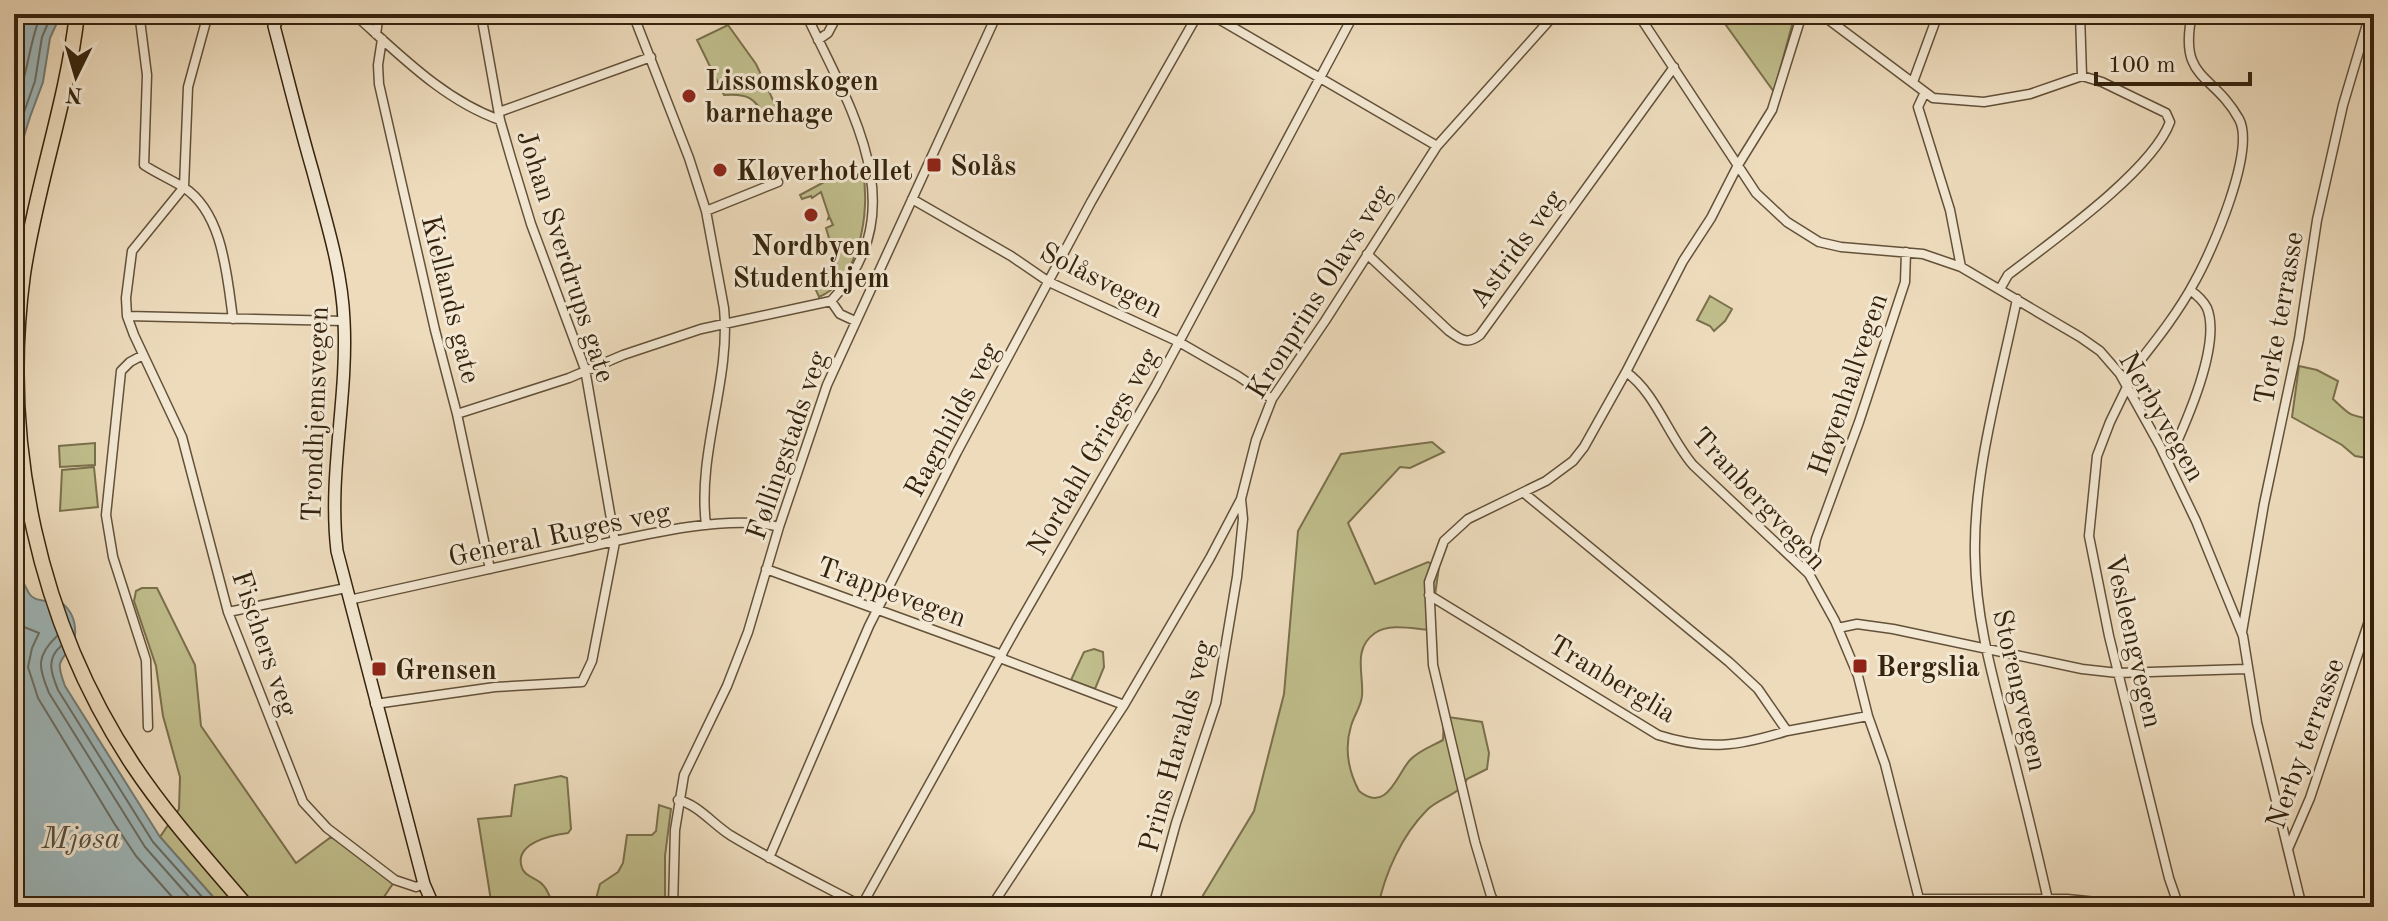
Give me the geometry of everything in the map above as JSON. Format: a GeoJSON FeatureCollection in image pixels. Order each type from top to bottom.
{"type":"FeatureCollection","features":[{"type":"Feature","properties":{"kind":"highway"},"geometry":{"type":"LineString","coordinates":[[77,14],[65,91],[28,247],[16,358],[18,422],[35,536],[49,588],[78,664],[111,729],[134,766],[247,907]]}},
{"type":"Feature","properties":{"kind":"main road"},"geometry":{"type":"LineString","coordinates":[[272,20],[280,14]]}},
{"type":"Feature","properties":{"kind":"main road","name":"Trondhjemsvegen"},"geometry":{"type":"LineString","coordinates":[[272,20],[334,248],[344,321],[343,388],[333,514],[337,551],[424,884],[434,907]]}},
{"type":"Feature","properties":{"kind":"street"},"geometry":{"type":"LineString","coordinates":[[208,14],[188,87],[184,187],[132,251],[127,316],[344,321]]}},
{"type":"Feature","properties":{"kind":"street"},"geometry":{"type":"LineString","coordinates":[[354,14],[453,98],[477,112],[499,116],[651,57]]}},
{"type":"Feature","properties":{"kind":"street","name":"Kiellands gate"},"geometry":{"type":"LineString","coordinates":[[379,14],[379,84],[457,414],[490,569]]}},
{"type":"Feature","properties":{"kind":"street","name":"Johan Sverdrups gate"},"geometry":{"type":"LineString","coordinates":[[375,704],[495,687],[582,682],[592,661],[615,542],[585,369],[531,224],[499,116],[481,14]]}},
{"type":"Feature","properties":{"kind":"street"},"geometry":{"type":"LineString","coordinates":[[633,14],[706,211],[726,323],[705,467],[706,525]]}},
{"type":"Feature","properties":{"kind":"street"},"geometry":{"type":"LineString","coordinates":[[457,414],[726,323],[831,301],[849,282],[865,250],[874,194],[864,140],[806,14]]}},
{"type":"Feature","properties":{"kind":"street"},"geometry":{"type":"LineString","coordinates":[[818,40],[828,33],[838,14]]}},
{"type":"Feature","properties":{"kind":"street","name":"Føllingstads veg"},"geometry":{"type":"LineString","coordinates":[[673,907],[678,800],[688,765],[737,661],[827,385],[997,14]]}},
{"type":"Feature","properties":{"kind":"street","name":"Ragnhilds veg"},"geometry":{"type":"LineString","coordinates":[[769,858],[877,611],[957,452],[1091,202],[1198,14]]}},
{"type":"Feature","properties":{"kind":"street"},"geometry":{"type":"LineString","coordinates":[[1210,14],[1437,146]]}},
{"type":"Feature","properties":{"kind":"street","name":"Nordahl Griegs veg"},"geometry":{"type":"LineString","coordinates":[[862,907],[1179,342],[1354,14]]}},
{"type":"Feature","properties":{"kind":"street","name":"Kronprins Olavs veg"},"geometry":{"type":"LineString","coordinates":[[991,907],[1124,705],[1185,602],[1241,499],[1256,440],[1272,399],[1437,146],[1555,14]]}},
{"type":"Feature","properties":{"kind":"street","name":"Nerbyvegen"},"geometry":{"type":"LineString","coordinates":[[1638,14],[1756,193],[1785,220],[1811,238],[1841,247],[1938,257],[1961,267],[2100,351],[2126,384],[2198,525],[2242,633],[2246,669],[2302,907]]}},
{"type":"Feature","properties":{"kind":"street"},"geometry":{"type":"LineString","coordinates":[[1537,907],[1496,906],[1475,842],[1433,665],[1429,582],[1444,541],[1468,519],[1524,493],[1573,461],[1584,447],[1683,261],[1772,110],[1802,14]]}},
{"type":"Feature","properties":{"kind":"street"},"geometry":{"type":"LineString","coordinates":[[1821,14],[1933,98],[1984,102],[2030,94],[2082,76],[2102,82],[2166,113],[2170,122],[2160,141],[2102,200],[2007,270],[2000,289]]}},
{"type":"Feature","properties":{"kind":"street"},"geometry":{"type":"LineString","coordinates":[[1913,82],[1938,14]]}},
{"type":"Feature","properties":{"kind":"street"},"geometry":{"type":"LineString","coordinates":[[2080,14],[2082,76]]}},
{"type":"Feature","properties":{"kind":"street","name":"Vesleengvegen"},"geometry":{"type":"LineString","coordinates":[[2179,907],[2118,673],[2089,536],[2097,456],[2110,422],[2126,384],[2190,290],[2232,192],[2244,139],[2240,120],[2190,61],[2188,46],[2192,14]]}},
{"type":"Feature","properties":{"kind":"street","name":"Torke terrasse"},"geometry":{"type":"LineString","coordinates":[[2242,633],[2259,530],[2299,339],[2317,220],[2343,105],[2370,14]]}},
{"type":"Feature","properties":{"kind":"street"},"geometry":{"type":"LineString","coordinates":[[140,20],[147,75],[144,165],[184,187],[201,204],[212,223],[224,261],[233,319]]}},
{"type":"Feature","properties":{"kind":"street","name":"Astrids veg"},"geometry":{"type":"LineString","coordinates":[[1367,254],[1449,331],[1461,340],[1473,340],[1480,335],[1674,67]]}},
{"type":"Feature","properties":{"kind":"street"},"geometry":{"type":"LineString","coordinates":[[1925,92],[1918,107],[1950,210],[1961,267]]}},
{"type":"Feature","properties":{"kind":"street"},"geometry":{"type":"LineString","coordinates":[[706,211],[778,182]]}},
{"type":"Feature","properties":{"kind":"street","name":"Solåsvegen"},"geometry":{"type":"LineString","coordinates":[[912,199],[1011,256],[1049,282],[1179,342],[1272,399]]}},
{"type":"Feature","properties":{"kind":"street","name":"Høyenhallvegen"},"geometry":{"type":"LineString","coordinates":[[1809,574],[1816,539],[1903,289],[1906,252]]}},
{"type":"Feature","properties":{"kind":"street"},"geometry":{"type":"LineString","coordinates":[[2168,462],[2198,388],[2208,343],[2210,320],[2206,306],[2190,290]]}},
{"type":"Feature","properties":{"kind":"street","name":"Storengvegen"},"geometry":{"type":"LineString","coordinates":[[2017,299],[1983,461],[1975,554],[1984,648],[2046,903]]}},
{"type":"Feature","properties":{"kind":"street"},"geometry":{"type":"LineString","coordinates":[[831,301],[840,314],[855,321]]}},
{"type":"Feature","properties":{"kind":"street","name":"Fischers veg"},"geometry":{"type":"LineString","coordinates":[[127,316],[182,437],[228,612],[303,802],[353,850],[395,880],[416,887],[424,884]]}},
{"type":"Feature","properties":{"kind":"street"},"geometry":{"type":"LineString","coordinates":[[143,355],[121,371],[106,515],[113,557],[146,660],[148,727]]}},
{"type":"Feature","properties":{"kind":"street","name":"Tranbergvegen"},"geometry":{"type":"LineString","coordinates":[[1626,372],[1638,380],[1680,450],[1693,465],[1809,574],[1838,628],[1858,676],[1885,764],[1920,903]]}},
{"type":"Feature","properties":{"kind":"street"},"geometry":{"type":"LineString","coordinates":[[1524,493],[1729,662],[1758,689],[1787,731]]}},
{"type":"Feature","properties":{"kind":"street","name":"Prins Haralds veg"},"geometry":{"type":"LineString","coordinates":[[1153,907],[1176,823],[1216,703],[1237,577],[1243,519],[1241,499]]}},
{"type":"Feature","properties":{"kind":"street","name":"General Ruges veg"},"geometry":{"type":"LineString","coordinates":[[228,612],[490,569],[706,525],[764,524],[779,527]]}},
{"type":"Feature","properties":{"kind":"street","name":"Trappevegen"},"geometry":{"type":"LineString","coordinates":[[766,569],[1124,705]]}},
{"type":"Feature","properties":{"kind":"street","name":"Tranberglia"},"geometry":{"type":"LineString","coordinates":[[1429,595],[1658,735],[1683,743],[1707,747],[1754,742],[1787,731],[1868,716]]}},
{"type":"Feature","properties":{"kind":"street","name":"Nerby terrasse"},"geometry":{"type":"LineString","coordinates":[[2288,849],[2310,798],[2374,606]]}},
{"type":"Feature","properties":{"kind":"street"},"geometry":{"type":"LineString","coordinates":[[1838,628],[1857,624],[1887,628],[2082,669],[2118,673],[2246,669]]}},
{"type":"Feature","properties":{"kind":"street"},"geometry":{"type":"LineString","coordinates":[[678,800],[769,858],[862,907]]}},
{"type":"Feature","properties":{"kind":"street"},"geometry":{"type":"LineString","coordinates":[[1920,903],[2146,907]]}},
{"type":"Feature","properties":{"kind":"shaded area"},"geometry":{"type":"Polygon","coordinates":[[[1718,14],[1795,14],[1774,92],[1718,14]]]}},
{"type":"Feature","properties":{"kind":"shaded area"},"geometry":{"type":"Polygon","coordinates":[[[728,25],[756,64],[781,117],[769,121],[751,99],[724,95],[697,40],[728,25]]]}},
{"type":"Feature","properties":{"kind":"shaded area"},"geometry":{"type":"Polygon","coordinates":[[[863,172],[863,224],[853,260],[845,275],[819,297],[816,290],[825,284],[826,269],[837,265],[826,228],[833,225],[828,219],[821,192],[812,198],[802,199],[800,195],[839,174],[863,172]]]}},
{"type":"Feature","properties":{"kind":"shaded area"},"geometry":{"type":"Polygon","coordinates":[[[1710,296],[1732,309],[1714,331],[1697,320],[1710,296]]]}},
{"type":"Feature","properties":{"kind":"shaded area"},"geometry":{"type":"Polygon","coordinates":[[[2299,366],[2317,370],[2338,381],[2333,399],[2350,414],[2374,420],[2374,459],[2355,456],[2342,445],[2292,417],[2299,366]]]}},
{"type":"Feature","properties":{"kind":"shaded area"},"geometry":{"type":"Polygon","coordinates":[[[1432,442],[1444,452],[1410,468],[1400,467],[1348,523],[1375,584],[1428,562],[1439,567],[1430,630],[1388,628],[1375,633],[1364,646],[1361,654],[1362,696],[1349,735],[1348,759],[1359,791],[1377,798],[1390,789],[1413,757],[1443,740],[1444,718],[1448,717],[1482,722],[1489,753],[1487,769],[1467,779],[1460,788],[1432,806],[1418,820],[1396,855],[1378,907],[1196,907],[1254,811],[1284,694],[1298,531],[1341,454],[1432,442]]]}},
{"type":"Feature","properties":{"kind":"shaded area"},"geometry":{"type":"Polygon","coordinates":[[[95,443],[95,465],[60,467],[59,446],[95,443]]]}},
{"type":"Feature","properties":{"kind":"shaded area"},"geometry":{"type":"Polygon","coordinates":[[[94,467],[98,507],[60,511],[62,470],[94,467]]]}},
{"type":"Feature","properties":{"kind":"shaded area"},"geometry":{"type":"Polygon","coordinates":[[[157,588],[195,665],[201,726],[296,863],[331,837],[396,879],[382,900],[388,907],[222,907],[160,837],[179,809],[180,777],[163,716],[156,666],[134,601],[136,591],[157,588]]]}},
{"type":"Feature","properties":{"kind":"shaded area"},"geometry":{"type":"Polygon","coordinates":[[[1094,649],[1103,652],[1104,667],[1095,689],[1071,680],[1084,652],[1094,649]]]}},
{"type":"Feature","properties":{"kind":"shaded area"},"geometry":{"type":"Polygon","coordinates":[[[561,776],[567,778],[571,829],[568,833],[544,838],[528,846],[521,859],[524,871],[544,886],[556,906],[587,905],[596,899],[600,884],[618,872],[623,863],[627,835],[652,835],[656,831],[659,805],[671,809],[665,856],[665,907],[492,907],[478,819],[511,816],[515,785],[561,776]]]}},
{"type":"Feature","properties":{"kind":"water"},"geometry":{"type":"Polygon","coordinates":[[[14,14],[61,14],[50,38],[43,82],[14,176],[14,14]]]}},
{"type":"Feature","properties":{"kind":"water","name":"Mjøsa"},"geometry":{"type":"Polygon","coordinates":[[[14,568],[30,595],[39,600],[62,603],[69,611],[74,621],[75,637],[60,662],[65,686],[160,837],[222,907],[14,907],[14,568]]]}},
{"type":"Feature","properties":{"kind":"place","name":"Lissomskogen barnehage"},"geometry":{"type":"Point","coordinates":[689,96]}},
{"type":"Feature","properties":{"kind":"place","name":"Solås"},"geometry":{"type":"Point","coordinates":[934,165]}},
{"type":"Feature","properties":{"kind":"place","name":"Kløverhotellet"},"geometry":{"type":"Point","coordinates":[720,170]}},
{"type":"Feature","properties":{"kind":"place","name":"Nordbyen Studenthjem"},"geometry":{"type":"Point","coordinates":[811,215]}},
{"type":"Feature","properties":{"kind":"place","name":"Bergslia"},"geometry":{"type":"Point","coordinates":[1860,666]}},
{"type":"Feature","properties":{"kind":"place","name":"Grensen"},"geometry":{"type":"Point","coordinates":[379,669]}}]}
